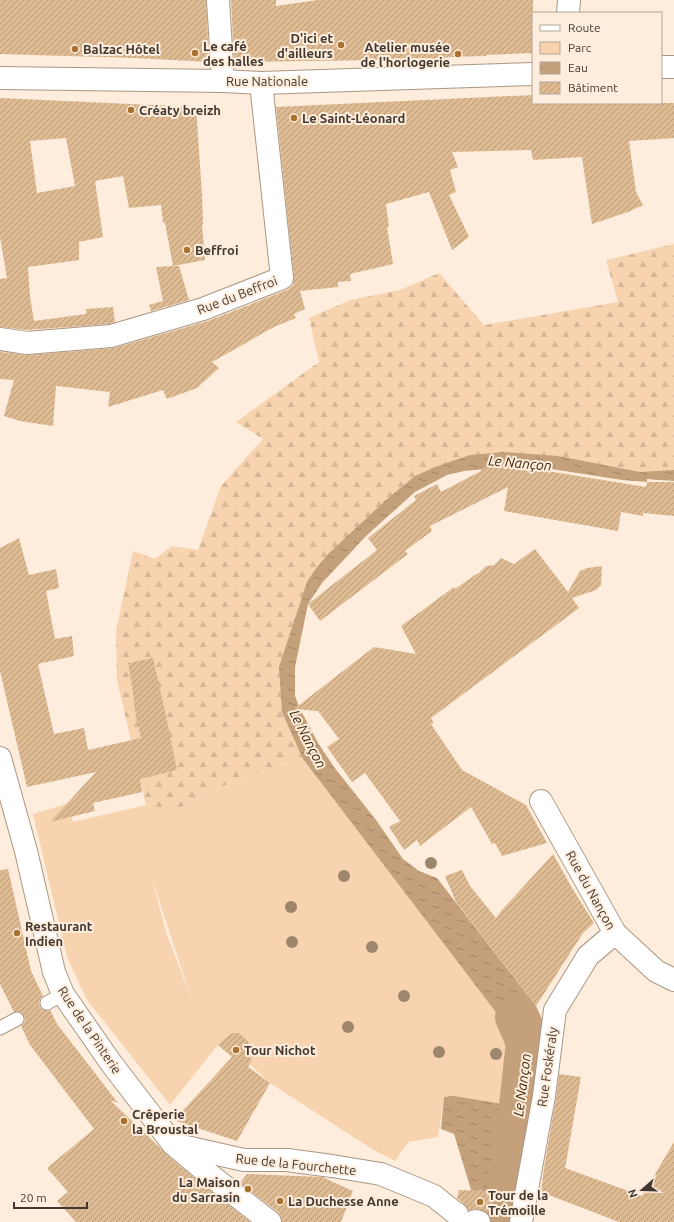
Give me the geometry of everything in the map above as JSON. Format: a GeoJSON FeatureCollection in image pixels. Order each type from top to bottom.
{"type":"FeatureCollection","features":[{"type":"Feature","properties":{"kind":"street"},"geometry":{"type":"LineString","coordinates":[[218,0],[222,81]]}},
{"type":"Feature","properties":{"kind":"street"},"geometry":{"type":"LineString","coordinates":[[568,12],[569,0]]}},
{"type":"Feature","properties":{"kind":"street"},"geometry":{"type":"LineString","coordinates":[[662,67],[674,67]]}},
{"type":"Feature","properties":{"kind":"street","name":"Rue Nationale"},"geometry":{"type":"LineString","coordinates":[[0,78],[222,81],[261,83],[532,74]]}},
{"type":"Feature","properties":{"kind":"street","name":"Rue du Beffroi"},"geometry":{"type":"LineString","coordinates":[[0,340],[27,343],[111,336],[203,309],[282,278],[261,83]]}},
{"type":"Feature","properties":{"kind":"street","name":"Rue de la Pinterie"},"geometry":{"type":"LineString","coordinates":[[0,758],[26,851],[54,972],[55,999],[111,1063],[173,1144],[270,1222]]}},
{"type":"Feature","properties":{"kind":"street","name":"Rue du Nançon"},"geometry":{"type":"LineString","coordinates":[[541,801],[615,933],[656,971],[674,980]]}},
{"type":"Feature","properties":{"kind":"street","name":"Rue Foskéraly"},"geometry":{"type":"LineString","coordinates":[[521,1222],[544,1096],[555,1010],[588,956],[615,933]]}},
{"type":"Feature","properties":{"kind":"street","name":"Rue de la Fourchette"},"geometry":{"type":"LineString","coordinates":[[173,1144],[244,1160],[286,1160],[381,1174],[434,1196],[454,1212],[470,1219]]}},
{"type":"Feature","properties":{"kind":"lane"},"geometry":{"type":"LineString","coordinates":[[0,1028],[17,1019]]}},
{"type":"Feature","properties":{"kind":"green space"},"geometry":{"type":"Polygon","coordinates":[[[674,244],[674,476],[487,458],[462,464],[396,497],[313,578],[282,677],[313,752],[303,759],[236,780],[159,818],[157,812],[146,805],[117,680],[116,631],[133,551],[155,559],[172,546],[198,550],[221,486],[263,439],[236,422],[319,362],[309,318],[350,300],[400,290],[439,273],[484,325],[618,302],[606,260],[674,244]]]}},
{"type":"Feature","properties":{"kind":"green space"},"geometry":{"type":"Polygon","coordinates":[[[303,759],[514,1036],[521,1106],[444,1097],[438,1137],[408,1142],[395,1161],[372,1149],[270,1083],[243,1058],[248,1041],[239,1033],[229,1035],[218,1045],[170,1105],[87,1000],[67,957],[33,814],[66,804],[73,822],[146,805],[157,812],[159,818],[236,780],[303,759]],[[151,875],[166,932],[191,998],[151,875]]]}},
{"type":"Feature","properties":{"kind":"water"},"geometry":{"type":"Polygon","coordinates":[[[505,452],[558,456],[640,472],[674,470],[674,481],[647,479],[647,482],[622,480],[513,463],[498,468],[464,471],[447,475],[415,492],[366,536],[322,583],[308,604],[295,667],[295,696],[300,709],[318,743],[334,767],[376,820],[403,859],[419,871],[437,878],[536,1006],[542,1032],[539,1077],[519,1076],[520,1056],[514,1036],[303,759],[282,712],[279,667],[307,582],[328,554],[387,499],[415,476],[435,467],[470,455],[505,452]]]}},
{"type":"Feature","properties":{"kind":"water"},"geometry":{"type":"Polygon","coordinates":[[[454,1096],[533,1109],[515,1219],[490,1217],[492,1203],[490,1195],[485,1191],[475,1191],[472,1193],[454,1134],[441,1129],[444,1097],[454,1096]]]}},
{"type":"Feature","properties":{"kind":"building"},"geometry":{"type":"Polygon","coordinates":[[[0,0],[206,0],[209,62],[0,54],[0,0]]]}},
{"type":"Feature","properties":{"kind":"building"},"geometry":{"type":"Polygon","coordinates":[[[231,0],[276,0],[276,6],[318,0],[533,0],[532,53],[449,57],[437,59],[234,62],[231,0]]]}},
{"type":"Feature","properties":{"kind":"building"},"geometry":{"type":"Polygon","coordinates":[[[532,95],[532,104],[674,103],[674,138],[629,141],[636,192],[643,205],[628,212],[592,224],[582,157],[533,160],[531,150],[452,152],[458,167],[450,170],[456,192],[449,195],[469,237],[452,250],[429,192],[386,204],[389,227],[387,227],[393,264],[350,274],[351,281],[338,282],[338,287],[300,291],[305,309],[294,314],[296,318],[274,327],[212,362],[219,368],[197,388],[167,399],[163,390],[108,407],[110,392],[56,386],[53,426],[20,421],[4,416],[14,380],[0,379],[0,352],[28,355],[114,348],[208,321],[287,290],[293,285],[294,277],[276,107],[532,95]]]}},
{"type":"Feature","properties":{"kind":"building"},"geometry":{"type":"Polygon","coordinates":[[[0,98],[196,107],[205,260],[173,266],[165,223],[163,223],[161,205],[129,208],[123,176],[95,181],[103,237],[79,242],[79,260],[28,267],[30,297],[34,321],[86,314],[86,309],[113,307],[115,322],[109,324],[27,330],[0,327],[0,279],[7,278],[0,237],[0,98]],[[66,138],[30,141],[37,193],[75,186],[66,138]]]}},
{"type":"Feature","properties":{"kind":"building"},"geometry":{"type":"Polygon","coordinates":[[[179,266],[189,300],[151,311],[149,305],[163,301],[156,267],[179,266]]]}},
{"type":"Feature","properties":{"kind":"building"},"geometry":{"type":"Polygon","coordinates":[[[501,459],[510,465],[646,487],[647,482],[674,482],[674,516],[643,513],[643,516],[621,512],[618,531],[504,511],[508,487],[430,526],[432,531],[405,551],[408,554],[320,621],[308,604],[377,550],[368,538],[416,500],[414,496],[437,484],[441,492],[481,471],[484,467],[490,467],[501,459]]]}},
{"type":"Feature","properties":{"kind":"building"},"geometry":{"type":"Polygon","coordinates":[[[19,538],[29,575],[56,569],[59,588],[46,591],[55,639],[72,636],[74,656],[38,664],[54,734],[84,728],[88,750],[141,738],[136,718],[128,663],[153,658],[177,770],[140,779],[142,792],[93,803],[95,811],[50,822],[96,772],[27,787],[0,671],[0,548],[19,538]]]}},
{"type":"Feature","properties":{"kind":"building"},"geometry":{"type":"Polygon","coordinates":[[[535,549],[568,592],[580,571],[587,568],[602,566],[601,585],[596,590],[572,598],[579,608],[431,718],[434,723],[431,724],[462,770],[526,805],[547,843],[502,856],[495,843],[492,844],[471,807],[420,846],[417,840],[404,850],[389,827],[400,821],[365,773],[352,782],[327,747],[339,739],[318,711],[294,709],[374,647],[416,654],[401,626],[454,587],[455,589],[479,573],[486,566],[494,565],[501,558],[514,564],[535,549]]]}},
{"type":"Feature","properties":{"kind":"building"},"geometry":{"type":"Polygon","coordinates":[[[553,854],[594,923],[583,933],[536,1006],[456,902],[445,876],[462,870],[470,886],[496,918],[553,854]]]}},
{"type":"Feature","properties":{"kind":"building"},"geometry":{"type":"Polygon","coordinates":[[[8,869],[31,971],[43,996],[40,999],[40,1007],[43,1010],[50,1010],[57,1024],[118,1103],[110,1100],[175,1162],[250,1222],[76,1222],[57,1201],[68,1192],[47,1168],[94,1129],[30,1045],[21,1026],[24,1023],[24,1016],[21,1012],[14,1012],[0,984],[0,870],[8,869]]]}},
{"type":"Feature","properties":{"kind":"building"},"geometry":{"type":"Polygon","coordinates":[[[233,1033],[239,1033],[248,1041],[248,1053],[252,1060],[248,1067],[270,1083],[237,1141],[173,1120],[232,1057],[218,1045],[233,1033]]]}},
{"type":"Feature","properties":{"kind":"building"},"geometry":{"type":"Polygon","coordinates":[[[559,1074],[581,1077],[565,1168],[642,1196],[674,1142],[674,1222],[619,1222],[541,1192],[559,1074]]]}},
{"type":"Feature","properties":{"kind":"building"},"geometry":{"type":"Polygon","coordinates":[[[247,1174],[322,1177],[353,1191],[341,1222],[282,1222],[278,1212],[240,1183],[247,1174]]]}},
{"type":"Feature","properties":{"kind":"building","name":"Tour de la Trémoille"},"geometry":{"type":"Polygon","coordinates":[[[459,1190],[485,1191],[492,1198],[492,1207],[487,1213],[478,1209],[472,1209],[469,1211],[457,1198],[459,1190]]]}},
{"type":"Feature","properties":{"kind":"waterway","name":"Le Nançon"},"geometry":{"type":"LineString","coordinates":[[504,1222],[521,1106],[528,1042],[517,1017]]}},
{"type":"Feature","properties":{"kind":"place","name":"D'ici et d'ailleurs"},"geometry":{"type":"Point","coordinates":[341,45]}},
{"type":"Feature","properties":{"kind":"place","name":"Balzac Hôtel"},"geometry":{"type":"Point","coordinates":[75,49]}},
{"type":"Feature","properties":{"kind":"place","name":"Le café des halles"},"geometry":{"type":"Point","coordinates":[195,53]}},
{"type":"Feature","properties":{"kind":"place","name":"Atelier musée de l'horlogerie"},"geometry":{"type":"Point","coordinates":[458,54]}},
{"type":"Feature","properties":{"kind":"place","name":"Créaty breizh"},"geometry":{"type":"Point","coordinates":[131,110]}},
{"type":"Feature","properties":{"kind":"place","name":"Le Saint-Léonard"},"geometry":{"type":"Point","coordinates":[294,118]}},
{"type":"Feature","properties":{"kind":"place","name":"Beffroi"},"geometry":{"type":"Point","coordinates":[187,250]}},
{"type":"Feature","properties":{"kind":"place","name":"Restaurant Indien"},"geometry":{"type":"Point","coordinates":[17,933]}},
{"type":"Feature","properties":{"kind":"place","name":"Tour Nichot"},"geometry":{"type":"Point","coordinates":[236,1050]}},
{"type":"Feature","properties":{"kind":"place","name":"Crêperie la Broustal"},"geometry":{"type":"Point","coordinates":[124,1121]}},
{"type":"Feature","properties":{"kind":"place","name":"La Maison du Sarrasin"},"geometry":{"type":"Point","coordinates":[248,1189]}},
{"type":"Feature","properties":{"kind":"place","name":"La Duchesse Anne"},"geometry":{"type":"Point","coordinates":[280,1201]}},
{"type":"Feature","properties":{"kind":"place","name":"Tour de la Trémoille"},"geometry":{"type":"Point","coordinates":[480,1202]}}]}
